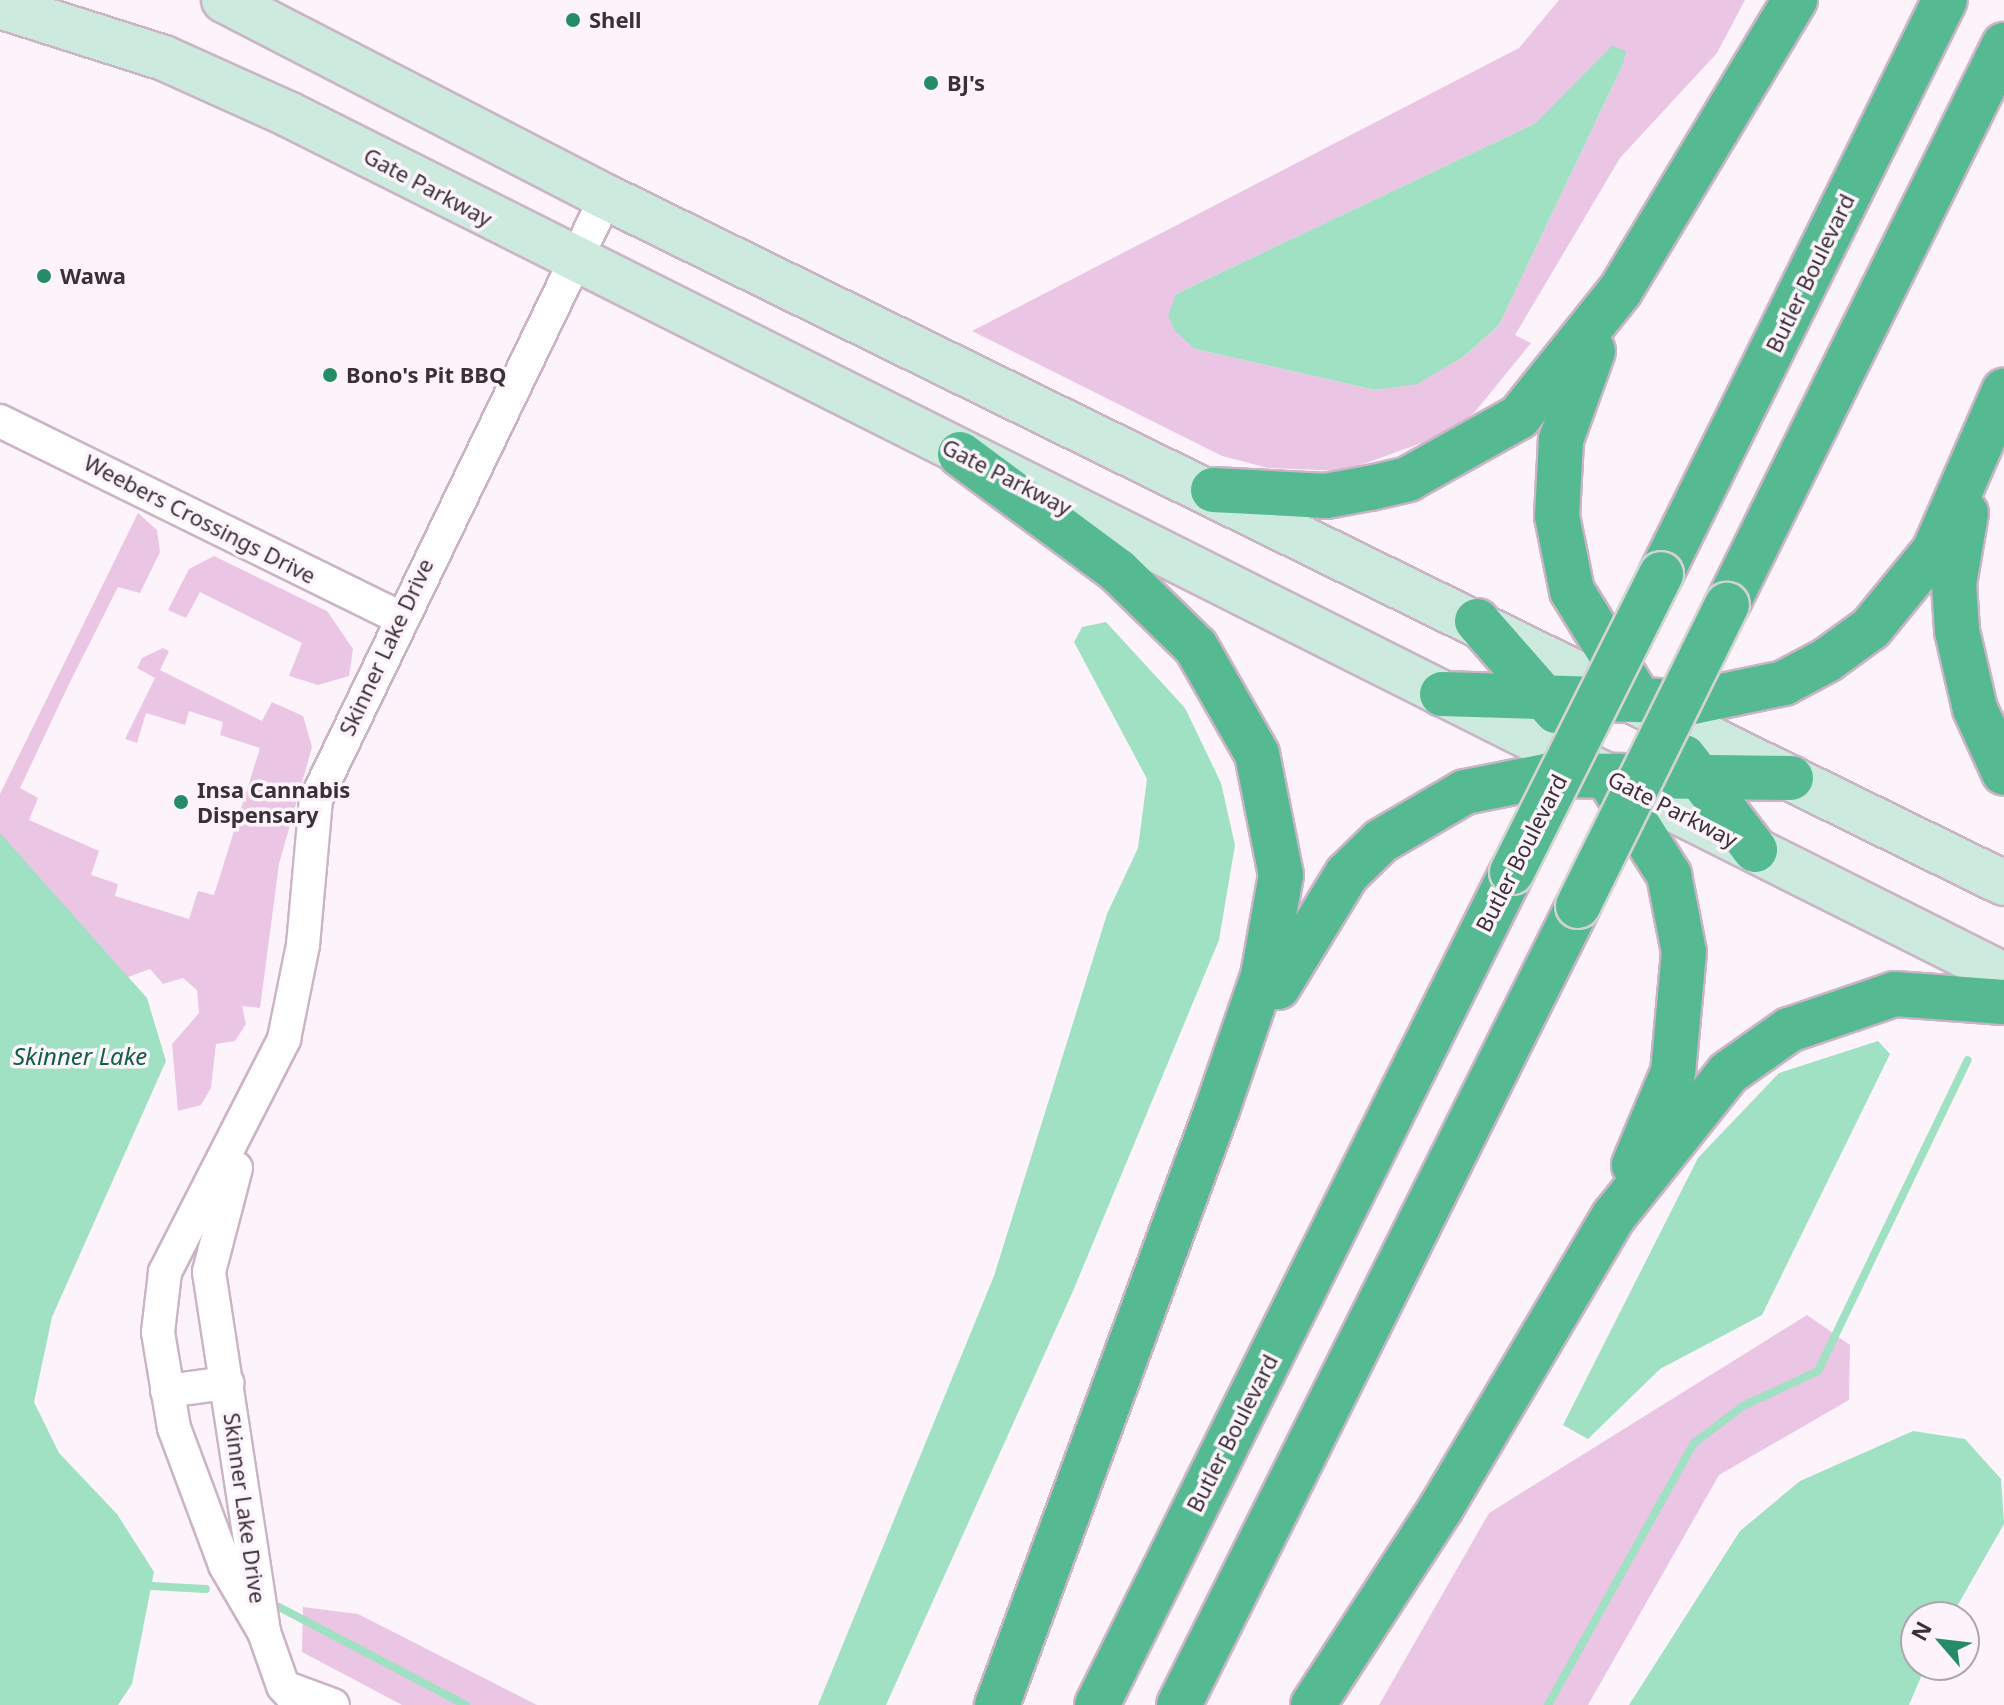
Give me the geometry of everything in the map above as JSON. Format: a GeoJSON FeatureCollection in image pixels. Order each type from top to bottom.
{"type":"FeatureCollection","features":[{"type":"Feature","properties":{"kind":"highway"},"geometry":{"type":"LineString","coordinates":[[1755,850],[1641,703],[1572,591],[1557,516],[1570,405],[1620,291],[1795,0]]}},
{"type":"Feature","properties":{"kind":"highway","name":"Butler Boulevard"},"geometry":{"type":"LineString","coordinates":[[1097,1705],[1945,0]]}},
{"type":"Feature","properties":{"kind":"highway"},"geometry":{"type":"LineString","coordinates":[[1179,1705],[2004,45]]}},
{"type":"Feature","properties":{"kind":"highway"},"geometry":{"type":"LineString","coordinates":[[1213,490],[1326,496],[1370,488],[1483,443],[1519,417],[1620,291]]}},
{"type":"Feature","properties":{"kind":"highway"},"geometry":{"type":"LineString","coordinates":[[1442,694],[1641,703],[1740,696],[1784,683],[1871,628],[1934,551],[2004,392]]}},
{"type":"Feature","properties":{"kind":"highway"},"geometry":{"type":"LineString","coordinates":[[2004,392],[1964,516],[1954,584],[1964,667],[2004,773]]}},
{"type":"Feature","properties":{"kind":"highway"},"geometry":{"type":"LineString","coordinates":[[960,454],[1157,604],[1204,659],[1257,754],[1277,833],[1275,930],[1218,1107],[997,1705]]}},
{"type":"Feature","properties":{"kind":"highway"},"geometry":{"type":"LineString","coordinates":[[1477,621],[1547,699],[1605,774],[1669,875],[1685,981],[1673,1072],[1614,1216]]}},
{"type":"Feature","properties":{"kind":"highway"},"geometry":{"type":"LineString","coordinates":[[1218,1107],[1317,913],[1381,841],[1465,792],[1510,780],[1605,774],[1696,773],[1791,778]]}},
{"type":"Feature","properties":{"kind":"highway"},"geometry":{"type":"LineString","coordinates":[[1313,1705],[1441,1508],[1614,1216],[1718,1084],[1789,1030],[1895,994],[2004,1002]]}},
{"type":"Feature","properties":{"kind":"main road"},"geometry":{"type":"LineString","coordinates":[[224,0],[606,197],[1213,490],[2004,883]]}},
{"type":"Feature","properties":{"kind":"main road","name":"Gate Parkway"},"geometry":{"type":"LineString","coordinates":[[0,6],[164,58],[274,107],[574,263],[2004,975]]}},
{"type":"Feature","properties":{"kind":"street","name":"Skinner Lake Drive"},"geometry":{"type":"LineString","coordinates":[[333,1705],[292,1696],[264,1632],[225,1565],[167,1391],[158,1332],[165,1272],[248,1122],[284,1039],[303,945],[316,799],[400,618],[606,197]]}},
{"type":"Feature","properties":{"kind":"street","name":"Weebers Crossings Drive"},"geometry":{"type":"LineString","coordinates":[[0,421],[400,618]]}},
{"type":"Feature","properties":{"kind":"street","name":"Skinner Lake Drive"},"geometry":{"type":"LineString","coordinates":[[248,1122],[209,1272],[264,1632]]}},
{"type":"Feature","properties":{"kind":"street","name":"Skinner Lake Drive"},"geometry":{"type":"LineString","coordinates":[[167,1391],[227,1383]]}},
{"type":"Feature","properties":{"kind":"shaded area"},"geometry":{"type":"Polygon","coordinates":[[[1559,0],[1745,0],[1717,53],[1620,158],[1515,335],[1531,343],[1474,413],[1441,436],[1344,471],[1268,468],[1222,456],[972,331],[1519,48],[1559,0]],[[1623,64],[1536,123],[1176,294],[1195,349],[1375,390],[1417,383],[1463,357],[1499,325],[1623,64]]]}},
{"type":"Feature","properties":{"kind":"shaded area"},"geometry":{"type":"Polygon","coordinates":[[[138,513],[157,530],[160,552],[140,593],[118,587],[70,682],[20,788],[38,798],[29,820],[99,851],[91,875],[118,884],[115,896],[189,919],[198,891],[214,895],[260,748],[220,735],[223,722],[189,711],[185,725],[146,713],[137,743],[125,739],[155,678],[137,668],[142,658],[163,648],[169,651],[160,670],[262,721],[272,702],[303,716],[312,747],[279,864],[260,1008],[242,1006],[246,1024],[235,1041],[216,1044],[211,1088],[201,1105],[178,1111],[172,1044],[199,1013],[197,990],[183,978],[163,984],[150,969],[128,977],[50,890],[0,848],[0,794],[138,513]]]}},
{"type":"Feature","properties":{"kind":"shaded area"},"geometry":{"type":"Polygon","coordinates":[[[214,556],[327,611],[353,649],[349,676],[318,685],[289,676],[302,643],[200,592],[186,618],[168,610],[189,569],[214,556]]]}},
{"type":"Feature","properties":{"kind":"shaded area"},"geometry":{"type":"Polygon","coordinates":[[[1807,1315],[1850,1345],[1849,1400],[1719,1475],[1588,1705],[1379,1705],[1489,1513],[1807,1315]]]}},
{"type":"Feature","properties":{"kind":"shaded area"},"geometry":{"type":"Polygon","coordinates":[[[303,1607],[358,1614],[537,1705],[402,1705],[302,1652],[303,1607]]]}},
{"type":"Feature","properties":{"kind":"water"},"geometry":{"type":"Polygon","coordinates":[[[1612,46],[1626,51],[1623,64],[1499,325],[1463,357],[1417,384],[1375,390],[1195,349],[1175,331],[1168,316],[1176,294],[1536,123],[1612,46]]]}},
{"type":"Feature","properties":{"kind":"water"},"geometry":{"type":"Polygon","coordinates":[[[1106,622],[1185,708],[1221,783],[1235,845],[1219,940],[1073,1291],[886,1705],[818,1705],[994,1276],[1107,914],[1138,848],[1147,779],[1074,642],[1082,627],[1106,622]]]}},
{"type":"Feature","properties":{"kind":"water","name":"Skinner Lake"},"geometry":{"type":"Polygon","coordinates":[[[0,833],[147,998],[166,1061],[52,1317],[34,1402],[59,1453],[117,1514],[154,1572],[132,1684],[118,1705],[0,1705],[0,833]]]}},
{"type":"Feature","properties":{"kind":"water"},"geometry":{"type":"Polygon","coordinates":[[[1878,1041],[1890,1054],[1762,1315],[1660,1369],[1588,1439],[1563,1425],[1698,1158],[1779,1073],[1878,1041]]]}},
{"type":"Feature","properties":{"kind":"water"},"geometry":{"type":"Polygon","coordinates":[[[1913,1431],[1965,1439],[2001,1479],[2004,1524],[1960,1601],[1900,1601],[1900,1681],[1919,1681],[1909,1705],[1629,1705],[1740,1531],[1800,1481],[1913,1431]]]}},
{"type":"Feature","properties":{"kind":"waterway"},"geometry":{"type":"LineString","coordinates":[[1548,1705],[1694,1443],[1743,1406],[1818,1371],[1968,1060]]}},
{"type":"Feature","properties":{"kind":"waterway"},"geometry":{"type":"LineString","coordinates":[[151,1586],[206,1589]]}},
{"type":"Feature","properties":{"kind":"waterway"},"geometry":{"type":"LineString","coordinates":[[279,1607],[466,1705]]}},
{"type":"Feature","properties":{"kind":"place","name":"Shell"},"geometry":{"type":"Point","coordinates":[573,20]}},
{"type":"Feature","properties":{"kind":"place","name":"BJ's"},"geometry":{"type":"Point","coordinates":[931,83]}},
{"type":"Feature","properties":{"kind":"place","name":"Wawa"},"geometry":{"type":"Point","coordinates":[44,276]}},
{"type":"Feature","properties":{"kind":"place","name":"Bono's Pit BBQ"},"geometry":{"type":"Point","coordinates":[330,375]}},
{"type":"Feature","properties":{"kind":"place","name":"Insa Cannabis Dispensary"},"geometry":{"type":"Point","coordinates":[181,802]}}]}
